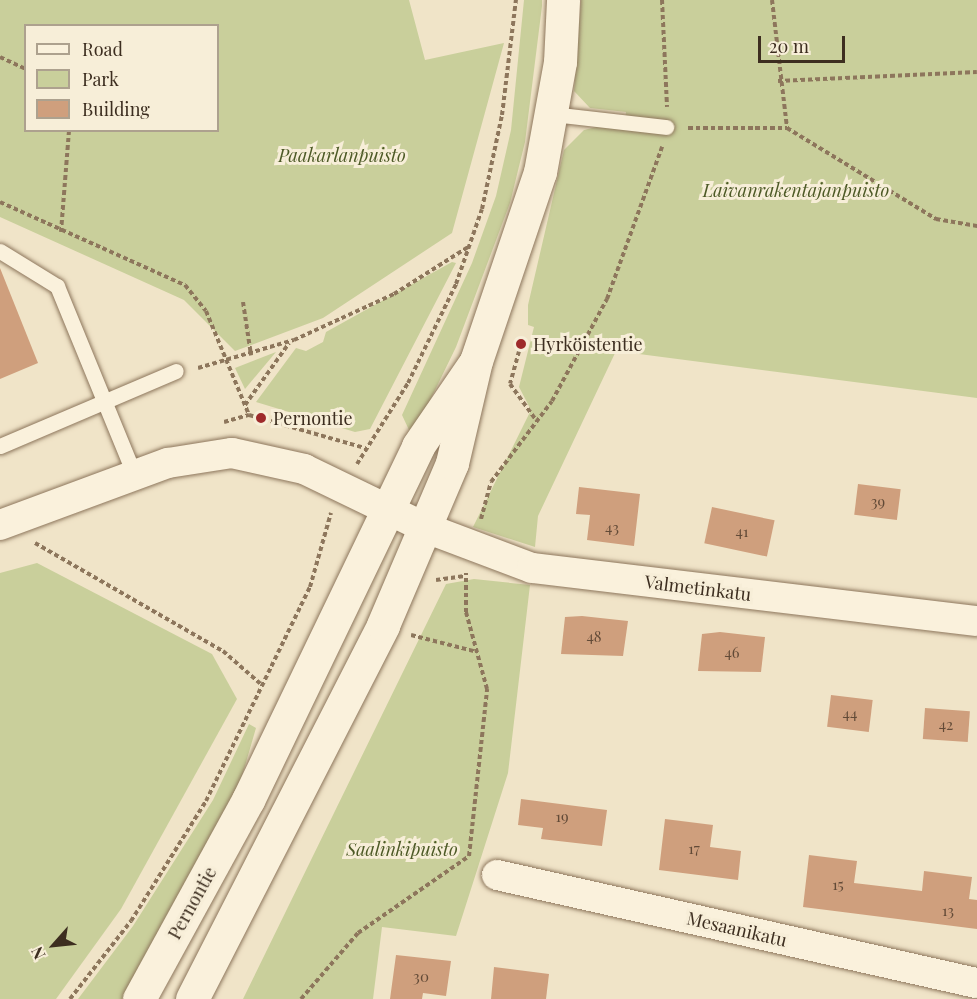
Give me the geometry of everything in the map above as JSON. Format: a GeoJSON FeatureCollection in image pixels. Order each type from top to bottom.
{"type":"FeatureCollection","features":[{"type":"Feature","properties":{"kind":"street","name":"Pernontie"},"geometry":{"type":"LineString","coordinates":[[192,999],[326,742],[426,528],[462,433],[476,361],[518,249],[552,114],[563,0]]}},
{"type":"Feature","properties":{"kind":"street","name":"Pernontie"},"geometry":{"type":"LineString","coordinates":[[139,999],[252,790],[432,422],[476,361]]}},
{"type":"Feature","properties":{"kind":"street"},"geometry":{"type":"LineString","coordinates":[[0,525],[134,474],[205,455],[264,457],[304,469],[426,528]]}},
{"type":"Feature","properties":{"kind":"street","name":"Valmetinkatu"},"geometry":{"type":"LineString","coordinates":[[426,528],[532,568],[977,621]]}},
{"type":"Feature","properties":{"kind":"street","name":"Mesaanikatu"},"geometry":{"type":"LineString","coordinates":[[497,875],[977,983]]}},
{"type":"Feature","properties":{"kind":"lane"},"geometry":{"type":"LineString","coordinates":[[552,114],[666,127]]}},
{"type":"Feature","properties":{"kind":"lane"},"geometry":{"type":"LineString","coordinates":[[0,251],[57,286],[134,474]]}},
{"type":"Feature","properties":{"kind":"lane"},"geometry":{"type":"LineString","coordinates":[[0,446],[176,371]]}},
{"type":"Feature","properties":{"kind":"path"},"geometry":{"type":"LineString","coordinates":[[301,999],[358,933],[469,856],[487,689],[464,592],[473,547],[491,482],[575,362],[607,299],[659,166],[666,127],[668,34],[662,0]]}},
{"type":"Feature","properties":{"kind":"path"},"geometry":{"type":"LineString","coordinates":[[772,0],[778,81],[787,128]]}},
{"type":"Feature","properties":{"kind":"path"},"geometry":{"type":"LineString","coordinates":[[0,57],[24,68]]}},
{"type":"Feature","properties":{"kind":"path"},"geometry":{"type":"LineString","coordinates":[[778,81],[977,72]]}},
{"type":"Feature","properties":{"kind":"path"},"geometry":{"type":"LineString","coordinates":[[666,127],[787,128],[936,219],[977,226]]}},
{"type":"Feature","properties":{"kind":"path"},"geometry":{"type":"LineString","coordinates":[[61,232],[69,132]]}},
{"type":"Feature","properties":{"kind":"path"},"geometry":{"type":"LineString","coordinates":[[0,202],[61,232],[185,285],[206,311],[249,415]]}},
{"type":"Feature","properties":{"kind":"path"},"geometry":{"type":"LineString","coordinates":[[176,371],[226,364],[290,341],[394,294],[469,247]]}},
{"type":"Feature","properties":{"kind":"path"},"geometry":{"type":"LineString","coordinates":[[243,302],[251,355]]}},
{"type":"Feature","properties":{"kind":"path"},"geometry":{"type":"LineString","coordinates":[[244,406],[290,341]]}},
{"type":"Feature","properties":{"kind":"path"},"geometry":{"type":"LineString","coordinates":[[521,344],[510,384],[536,420]]}},
{"type":"Feature","properties":{"kind":"path"},"geometry":{"type":"LineString","coordinates":[[27,539],[223,651],[262,685]]}},
{"type":"Feature","properties":{"kind":"path"},"geometry":{"type":"LineString","coordinates":[[408,634],[477,653]]}},
{"type":"Feature","properties":{"kind":"green space","name":"Paakarlanpuisto"},"geometry":{"type":"Polygon","coordinates":[[[0,0],[409,0],[425,60],[504,43],[452,233],[323,318],[235,351],[184,300],[0,217],[0,0]]]}},
{"type":"Feature","properties":{"kind":"green space"},"geometry":{"type":"Polygon","coordinates":[[[524,0],[542,0],[542,6],[525,142],[510,203],[456,347],[420,421],[409,430],[402,415],[472,263],[496,196],[511,130],[524,0]]]}},
{"type":"Feature","properties":{"kind":"green space","name":"Laivanrakentajanpuisto"},"geometry":{"type":"Polygon","coordinates":[[[581,0],[977,0],[977,398],[616,351],[538,516],[535,547],[473,527],[531,410],[519,387],[534,327],[528,325],[528,305],[564,150],[584,130],[625,120],[626,112],[590,108],[574,91],[581,0]]]}},
{"type":"Feature","properties":{"kind":"green space"},"geometry":{"type":"Polygon","coordinates":[[[452,262],[456,263],[370,429],[355,432],[256,402],[296,348],[306,351],[323,342],[326,332],[452,262]]]}},
{"type":"Feature","properties":{"kind":"green space"},"geometry":{"type":"Polygon","coordinates":[[[276,352],[245,389],[235,368],[276,352]]]}},
{"type":"Feature","properties":{"kind":"green space"},"geometry":{"type":"Polygon","coordinates":[[[37,563],[212,654],[237,699],[121,909],[56,999],[0,999],[0,573],[37,563]]]}},
{"type":"Feature","properties":{"kind":"green space","name":"Saalinkipuisto"},"geometry":{"type":"Polygon","coordinates":[[[474,579],[530,585],[508,773],[456,936],[382,927],[373,999],[243,999],[446,584],[474,579]]]}},
{"type":"Feature","properties":{"kind":"green space"},"geometry":{"type":"Polygon","coordinates":[[[249,724],[256,728],[233,807],[127,999],[78,999],[133,926],[213,800],[249,724]]]}},
{"type":"Feature","properties":{"kind":"building"},"geometry":{"type":"Polygon","coordinates":[[[0,268],[38,363],[0,379],[0,268]]]}},
{"type":"Feature","properties":{"kind":"building"},"geometry":{"type":"Polygon","coordinates":[[[858,484],[901,489],[897,520],[854,515],[858,484]]]}},
{"type":"Feature","properties":{"kind":"building"},"geometry":{"type":"Polygon","coordinates":[[[579,487],[640,494],[634,546],[587,540],[590,515],[576,514],[579,487]]]}},
{"type":"Feature","properties":{"kind":"building"},"geometry":{"type":"Polygon","coordinates":[[[712,507],[775,520],[767,556],[704,543],[712,507]]]}},
{"type":"Feature","properties":{"kind":"building"},"geometry":{"type":"Polygon","coordinates":[[[582,616],[628,621],[623,656],[561,654],[565,617],[582,616]]]}},
{"type":"Feature","properties":{"kind":"building"},"geometry":{"type":"Polygon","coordinates":[[[720,632],[765,637],[761,672],[698,671],[702,634],[720,632]]]}},
{"type":"Feature","properties":{"kind":"building"},"geometry":{"type":"Polygon","coordinates":[[[831,695],[873,700],[869,732],[827,727],[831,695]]]}},
{"type":"Feature","properties":{"kind":"building"},"geometry":{"type":"Polygon","coordinates":[[[925,708],[970,711],[968,742],[923,739],[925,708]]]}},
{"type":"Feature","properties":{"kind":"building"},"geometry":{"type":"Polygon","coordinates":[[[521,799],[607,810],[602,846],[541,839],[543,828],[518,825],[521,799]]]}},
{"type":"Feature","properties":{"kind":"building"},"geometry":{"type":"Polygon","coordinates":[[[665,819],[713,825],[710,847],[741,851],[738,880],[659,870],[665,819]]]}},
{"type":"Feature","properties":{"kind":"building"},"geometry":{"type":"Polygon","coordinates":[[[809,855],[857,861],[854,883],[922,891],[924,871],[972,877],[969,899],[977,900],[977,929],[803,907],[809,855]]]}},
{"type":"Feature","properties":{"kind":"building"},"geometry":{"type":"Polygon","coordinates":[[[396,955],[451,961],[446,996],[423,993],[422,999],[390,999],[396,955]]]}},
{"type":"Feature","properties":{"kind":"building"},"geometry":{"type":"Polygon","coordinates":[[[494,967],[549,974],[546,999],[491,999],[494,967]]]}},
{"type":"Feature","properties":{"kind":"place","name":"Hyrköistentie"},"geometry":{"type":"Point","coordinates":[521,344]}},
{"type":"Feature","properties":{"kind":"place","name":"Pernontie"},"geometry":{"type":"Point","coordinates":[261,418]}}]}
